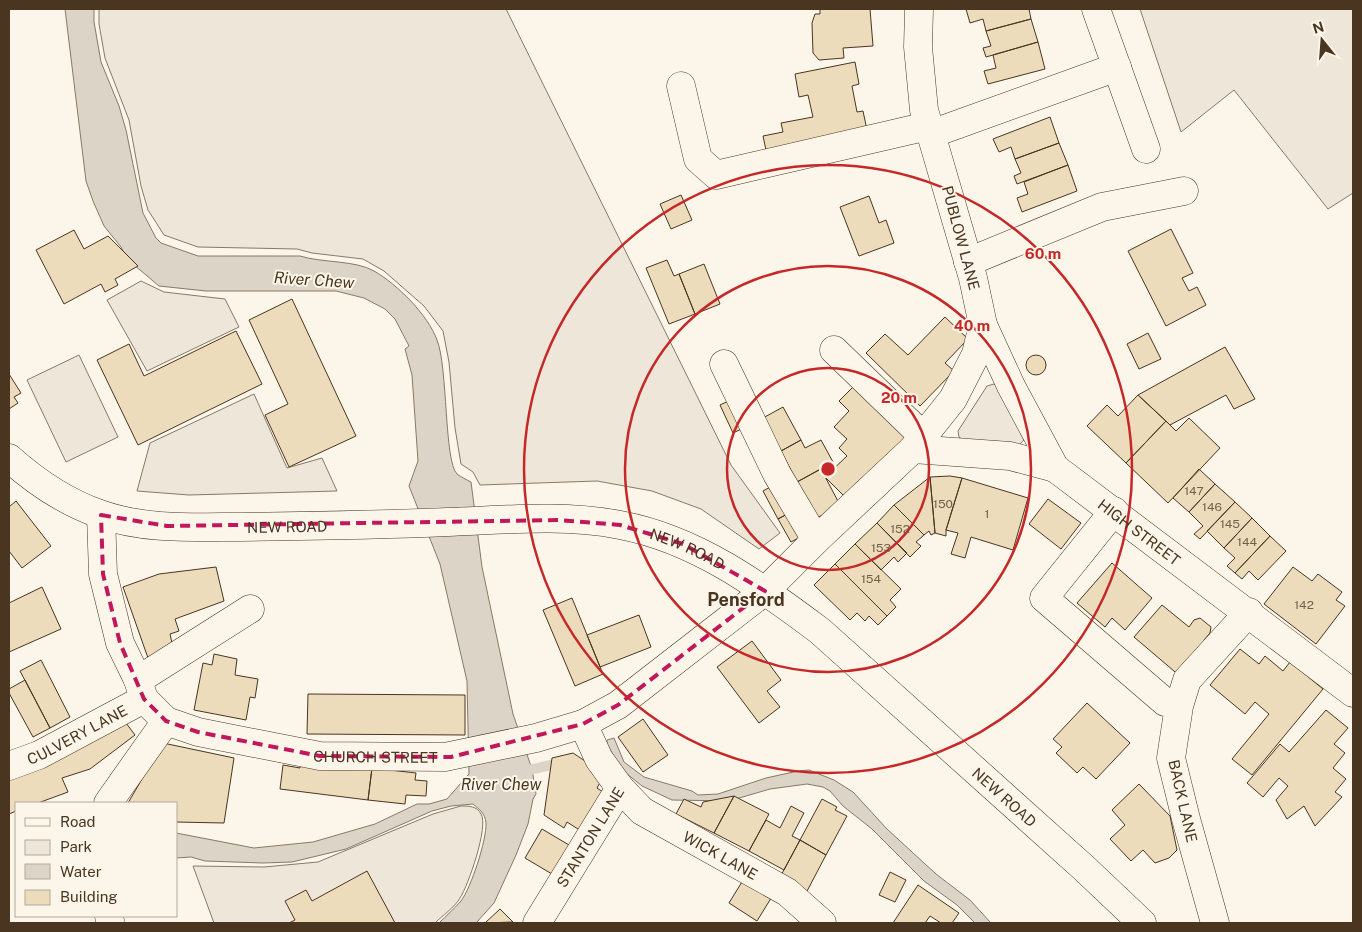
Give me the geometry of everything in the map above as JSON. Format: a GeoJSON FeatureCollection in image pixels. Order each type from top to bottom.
{"type":"FeatureCollection","features":[{"type":"Feature","properties":{"kind":"main road","name":"PUBLOW LANE"},"geometry":{"type":"LineString","coordinates":[[919,9],[918,47],[924,110],[968,262],[983,325],[976,354],[953,399],[919,443]]}},
{"type":"Feature","properties":{"kind":"main road"},"geometry":{"type":"LineString","coordinates":[[1096,9],[1146,149]]}},
{"type":"Feature","properties":{"kind":"main road"},"geometry":{"type":"LineString","coordinates":[[681,86],[698,159],[716,175],[930,130],[1117,67]]}},
{"type":"Feature","properties":{"kind":"main road"},"geometry":{"type":"LineString","coordinates":[[968,262],[1102,207],[1184,191]]}},
{"type":"Feature","properties":{"kind":"main road","name":"HIGH STREET"},"geometry":{"type":"LineString","coordinates":[[983,325],[1011,386],[1055,468],[1249,612],[1353,693]]}},
{"type":"Feature","properties":{"kind":"main road"},"geometry":{"type":"LineString","coordinates":[[834,350],[919,443],[1010,456],[1055,468]]}},
{"type":"Feature","properties":{"kind":"main road"},"geometry":{"type":"LineString","coordinates":[[724,364],[777,474],[816,540]]}},
{"type":"Feature","properties":{"kind":"main road"},"geometry":{"type":"LineString","coordinates":[[765,591],[919,443]]}},
{"type":"Feature","properties":{"kind":"main road","name":"NEW ROAD"},"geometry":{"type":"LineString","coordinates":[[9,458],[52,492],[101,515],[132,522],[167,526],[397,524],[508,520],[594,521],[620,524],[657,534],[683,544],[709,556],[765,591],[820,631],[1084,868],[1142,923]]}},
{"type":"Feature","properties":{"kind":"main road"},"geometry":{"type":"LineString","coordinates":[[1114,511],[1044,598],[1165,702]]}},
{"type":"Feature","properties":{"kind":"main road","name":"CHURCH STREET"},"geometry":{"type":"LineString","coordinates":[[101,515],[103,574],[120,643],[141,690],[166,721],[198,732],[320,756],[451,757],[536,738],[583,724],[618,705],[765,591]]}},
{"type":"Feature","properties":{"kind":"main road","name":"CULVERY LANE"},"geometry":{"type":"LineString","coordinates":[[9,766],[39,755],[141,690],[250,609]]}},
{"type":"Feature","properties":{"kind":"main road","name":"BACK LANE"},"geometry":{"type":"LineString","coordinates":[[1215,923],[1171,758],[1179,706],[1187,680],[1249,612]]}},
{"type":"Feature","properties":{"kind":"main road"},"geometry":{"type":"LineString","coordinates":[[109,802],[166,721]]}},
{"type":"Feature","properties":{"kind":"main road","name":"STANTON LANE"},"geometry":{"type":"LineString","coordinates":[[537,923],[620,788],[599,759],[583,724]]}},
{"type":"Feature","properties":{"kind":"main road","name":"WICK LANE"},"geometry":{"type":"LineString","coordinates":[[620,788],[642,811],[787,892],[822,923]]}},
{"type":"Feature","properties":{"kind":"highlighted area"},"geometry":{"type":"Polygon","coordinates":[[[101,515],[167,526],[559,520],[620,525],[683,544],[765,591],[618,705],[583,724],[451,757],[320,756],[198,732],[166,721],[144,699],[120,643],[103,574],[101,515]]]}},
{"type":"Feature","properties":{"kind":"green space"},"geometry":{"type":"Polygon","coordinates":[[[99,9],[506,9],[731,465],[780,533],[759,549],[701,509],[652,491],[597,481],[480,485],[473,472],[461,464],[455,428],[449,362],[443,331],[424,306],[384,271],[363,259],[312,253],[297,249],[198,247],[164,235],[148,210],[141,186],[129,120],[105,58],[99,24],[99,9]]]}},
{"type":"Feature","properties":{"kind":"green space"},"geometry":{"type":"Polygon","coordinates":[[[1140,9],[1353,9],[1353,193],[1328,209],[1234,90],[1181,132],[1140,9]]]}},
{"type":"Feature","properties":{"kind":"green space"},"geometry":{"type":"Polygon","coordinates":[[[141,281],[164,292],[225,299],[239,327],[147,371],[107,300],[141,281]]]}},
{"type":"Feature","properties":{"kind":"green space"},"geometry":{"type":"Polygon","coordinates":[[[79,355],[118,437],[66,462],[27,380],[79,355]]]}},
{"type":"Feature","properties":{"kind":"green space"},"geometry":{"type":"Polygon","coordinates":[[[994,384],[999,388],[1024,440],[1019,445],[966,442],[959,437],[958,431],[987,386],[994,384]]]}},
{"type":"Feature","properties":{"kind":"green space"},"geometry":{"type":"Polygon","coordinates":[[[254,394],[287,468],[322,458],[337,491],[189,495],[137,491],[150,443],[254,394]]]}},
{"type":"Feature","properties":{"kind":"green space"},"geometry":{"type":"Polygon","coordinates":[[[461,806],[475,808],[481,814],[483,821],[480,843],[468,882],[458,902],[435,923],[214,923],[193,866],[264,867],[318,862],[433,814],[461,806]]]}},
{"type":"Feature","properties":{"kind":"water","name":"River Chew"},"geometry":{"type":"Polygon","coordinates":[[[65,9],[94,9],[94,22],[101,62],[119,106],[126,130],[143,213],[156,238],[161,243],[198,256],[300,256],[366,267],[402,292],[427,320],[433,330],[437,340],[443,371],[448,433],[453,466],[457,474],[471,482],[482,567],[513,714],[532,769],[536,794],[533,799],[528,824],[494,903],[476,923],[439,923],[465,895],[474,875],[481,851],[486,830],[485,817],[473,804],[451,806],[432,811],[346,849],[292,862],[205,861],[191,857],[178,858],[178,833],[254,848],[313,842],[375,824],[417,804],[429,804],[447,799],[469,774],[467,681],[440,564],[409,486],[418,461],[412,375],[405,349],[409,346],[395,319],[385,309],[364,298],[336,291],[206,291],[159,286],[127,259],[121,247],[104,226],[86,181],[65,9]]]}},
{"type":"Feature","properties":{"kind":"water"},"geometry":{"type":"Polygon","coordinates":[[[614,738],[624,762],[644,777],[692,791],[698,795],[718,794],[766,778],[798,771],[809,770],[834,780],[853,792],[887,829],[936,874],[970,900],[991,923],[975,923],[957,905],[924,881],[872,829],[843,806],[830,791],[823,787],[807,784],[770,789],[729,801],[672,800],[642,786],[621,769],[607,744],[607,740],[614,738]]]}},
{"type":"Feature","properties":{"kind":"building"},"geometry":{"type":"Polygon","coordinates":[[[820,9],[870,9],[873,46],[843,48],[844,58],[819,60],[813,53],[812,23],[815,14],[820,14],[820,9]]]}},
{"type":"Feature","properties":{"kind":"building"},"geometry":{"type":"Polygon","coordinates":[[[966,9],[1029,9],[1031,19],[986,31],[983,19],[970,23],[966,9]]]}},
{"type":"Feature","properties":{"kind":"building"},"geometry":{"type":"Polygon","coordinates":[[[1031,19],[1038,42],[986,57],[983,48],[991,46],[986,31],[1031,19]]]}},
{"type":"Feature","properties":{"kind":"building"},"geometry":{"type":"Polygon","coordinates":[[[1038,42],[1045,69],[988,84],[984,71],[996,68],[993,55],[1038,42]]]}},
{"type":"Feature","properties":{"kind":"building"},"geometry":{"type":"Polygon","coordinates":[[[855,62],[859,84],[852,86],[857,112],[863,111],[867,130],[766,150],[763,136],[783,132],[781,123],[813,117],[808,95],[799,97],[795,74],[855,62]]]}},
{"type":"Feature","properties":{"kind":"building"},"geometry":{"type":"Polygon","coordinates":[[[1050,117],[1059,143],[1015,159],[1011,147],[999,152],[993,139],[1050,117]]]}},
{"type":"Feature","properties":{"kind":"building"},"geometry":{"type":"Polygon","coordinates":[[[1059,143],[1068,165],[1017,184],[1014,176],[1021,173],[1015,159],[1059,143]]]}},
{"type":"Feature","properties":{"kind":"building"},"geometry":{"type":"Polygon","coordinates":[[[1068,165],[1077,191],[1022,212],[1017,198],[1028,194],[1024,182],[1068,165]]]}},
{"type":"Feature","properties":{"kind":"building"},"geometry":{"type":"Polygon","coordinates":[[[681,195],[692,220],[671,229],[660,204],[681,195]]]}},
{"type":"Feature","properties":{"kind":"building"},"geometry":{"type":"Polygon","coordinates":[[[869,196],[879,223],[886,220],[894,243],[859,256],[840,207],[869,196]]]}},
{"type":"Feature","properties":{"kind":"building"},"geometry":{"type":"Polygon","coordinates":[[[1171,229],[1193,273],[1182,278],[1189,291],[1197,287],[1206,305],[1166,326],[1128,251],[1171,229]]]}},
{"type":"Feature","properties":{"kind":"building"},"geometry":{"type":"Polygon","coordinates":[[[74,230],[84,249],[108,236],[138,266],[115,279],[118,285],[105,292],[101,284],[64,304],[36,250],[74,230]]]}},
{"type":"Feature","properties":{"kind":"building"},"geometry":{"type":"Polygon","coordinates":[[[667,260],[674,276],[679,274],[695,314],[669,324],[646,268],[667,260]]]}},
{"type":"Feature","properties":{"kind":"building"},"geometry":{"type":"Polygon","coordinates":[[[704,264],[720,304],[695,314],[679,274],[704,264]]]}},
{"type":"Feature","properties":{"kind":"building"},"geometry":{"type":"Polygon","coordinates":[[[292,299],[356,436],[289,467],[265,415],[288,404],[249,320],[292,299]]]}},
{"type":"Feature","properties":{"kind":"building"},"geometry":{"type":"Polygon","coordinates":[[[945,317],[968,339],[945,363],[954,371],[920,406],[866,353],[885,334],[908,355],[945,317]]]}},
{"type":"Feature","properties":{"kind":"building"},"geometry":{"type":"Polygon","coordinates":[[[236,331],[262,384],[138,445],[97,360],[129,344],[144,376],[236,331]]]}},
{"type":"Feature","properties":{"kind":"building"},"geometry":{"type":"Polygon","coordinates":[[[1148,333],[1161,359],[1139,369],[1127,344],[1148,333]]]}},
{"type":"Feature","properties":{"kind":"building"},"geometry":{"type":"Polygon","coordinates":[[[1225,347],[1255,399],[1234,409],[1226,395],[1170,425],[1138,395],[1225,347]]]}},
{"type":"Feature","properties":{"kind":"building"},"geometry":{"type":"Polygon","coordinates":[[[1036,355],[1043,358],[1046,365],[1043,372],[1036,375],[1029,372],[1026,365],[1029,358],[1036,355]]]}},
{"type":"Feature","properties":{"kind":"building"},"geometry":{"type":"Polygon","coordinates":[[[9,374],[21,393],[14,397],[18,403],[9,409],[9,374]]]}},
{"type":"Feature","properties":{"kind":"building"},"geometry":{"type":"Polygon","coordinates":[[[854,386],[906,438],[846,498],[825,477],[847,456],[839,448],[847,439],[834,427],[849,411],[839,401],[854,386]]]}},
{"type":"Feature","properties":{"kind":"building"},"geometry":{"type":"Polygon","coordinates":[[[1138,395],[1166,421],[1126,463],[1087,426],[1107,405],[1118,416],[1138,395]]]}},
{"type":"Feature","properties":{"kind":"building"},"geometry":{"type":"Polygon","coordinates":[[[737,397],[750,425],[733,433],[720,405],[737,397]]]}},
{"type":"Feature","properties":{"kind":"building"},"geometry":{"type":"Polygon","coordinates":[[[783,407],[801,440],[781,451],[763,418],[783,407]]]}},
{"type":"Feature","properties":{"kind":"building"},"geometry":{"type":"Polygon","coordinates":[[[1189,418],[1220,448],[1168,503],[1126,463],[1166,421],[1176,431],[1189,418]]]}},
{"type":"Feature","properties":{"kind":"building"},"geometry":{"type":"Polygon","coordinates":[[[801,440],[805,448],[821,440],[833,462],[797,482],[781,451],[801,440]]]}},
{"type":"Feature","properties":{"kind":"building"},"geometry":{"type":"Polygon","coordinates":[[[821,469],[840,505],[817,518],[797,482],[821,469]]]}},
{"type":"Feature","properties":{"kind":"building"},"geometry":{"type":"Polygon","coordinates":[[[1199,469],[1215,484],[1189,512],[1173,498],[1199,469]]]}},
{"type":"Feature","properties":{"kind":"building"},"geometry":{"type":"Polygon","coordinates":[[[950,476],[962,478],[946,530],[946,536],[935,533],[930,477],[950,476]]]}},
{"type":"Feature","properties":{"kind":"building"},"geometry":{"type":"Polygon","coordinates":[[[930,477],[935,533],[931,535],[929,531],[924,535],[894,505],[930,477]]]}},
{"type":"Feature","properties":{"kind":"building"},"geometry":{"type":"Polygon","coordinates":[[[962,478],[1028,498],[1013,550],[971,537],[965,558],[951,554],[958,533],[946,530],[962,478]]]}},
{"type":"Feature","properties":{"kind":"building"},"geometry":{"type":"Polygon","coordinates":[[[1215,484],[1235,502],[1200,539],[1194,534],[1203,526],[1189,512],[1215,484]]]}},
{"type":"Feature","properties":{"kind":"building"},"geometry":{"type":"Polygon","coordinates":[[[774,485],[789,513],[778,519],[763,491],[774,485]]]}},
{"type":"Feature","properties":{"kind":"building"},"geometry":{"type":"Polygon","coordinates":[[[1048,499],[1081,523],[1061,549],[1029,524],[1048,499]]]}},
{"type":"Feature","properties":{"kind":"building"},"geometry":{"type":"Polygon","coordinates":[[[16,501],[51,546],[22,568],[9,551],[9,507],[16,501]]]}},
{"type":"Feature","properties":{"kind":"building"},"geometry":{"type":"Polygon","coordinates":[[[1235,502],[1252,518],[1224,548],[1207,531],[1235,502]]]}},
{"type":"Feature","properties":{"kind":"building"},"geometry":{"type":"Polygon","coordinates":[[[894,505],[924,535],[916,542],[921,546],[910,557],[877,523],[894,505]]]}},
{"type":"Feature","properties":{"kind":"building"},"geometry":{"type":"Polygon","coordinates":[[[789,513],[802,536],[791,542],[778,519],[789,513]]]}},
{"type":"Feature","properties":{"kind":"building"},"geometry":{"type":"Polygon","coordinates":[[[1252,518],[1270,536],[1235,573],[1227,566],[1235,558],[1224,548],[1252,518]]]}},
{"type":"Feature","properties":{"kind":"building"},"geometry":{"type":"Polygon","coordinates":[[[877,523],[907,553],[898,562],[894,557],[881,570],[855,544],[877,523]]]}},
{"type":"Feature","properties":{"kind":"building"},"geometry":{"type":"Polygon","coordinates":[[[1270,536],[1286,551],[1258,580],[1249,571],[1242,579],[1235,573],[1270,536]]]}},
{"type":"Feature","properties":{"kind":"building"},"geometry":{"type":"Polygon","coordinates":[[[855,544],[901,589],[890,600],[896,607],[887,616],[835,564],[855,544]]]}},
{"type":"Feature","properties":{"kind":"building"},"geometry":{"type":"Polygon","coordinates":[[[1112,563],[1152,598],[1125,630],[1112,618],[1105,627],[1077,603],[1112,563]]]}},
{"type":"Feature","properties":{"kind":"building"},"geometry":{"type":"Polygon","coordinates":[[[835,564],[887,616],[878,625],[869,616],[865,621],[857,613],[850,620],[814,585],[835,564]]]}},
{"type":"Feature","properties":{"kind":"building"},"geometry":{"type":"Polygon","coordinates":[[[216,567],[224,601],[175,619],[179,631],[170,634],[172,643],[148,658],[123,587],[159,574],[216,567]]]}},
{"type":"Feature","properties":{"kind":"building"},"geometry":{"type":"Polygon","coordinates":[[[1293,567],[1312,581],[1318,574],[1342,592],[1336,600],[1345,606],[1316,644],[1264,604],[1293,567]]]}},
{"type":"Feature","properties":{"kind":"building"},"geometry":{"type":"Polygon","coordinates":[[[42,587],[61,629],[9,652],[9,603],[42,587]]]}},
{"type":"Feature","properties":{"kind":"building"},"geometry":{"type":"Polygon","coordinates":[[[572,598],[603,674],[575,686],[543,610],[572,598]]]}},
{"type":"Feature","properties":{"kind":"building"},"geometry":{"type":"Polygon","coordinates":[[[1162,605],[1189,627],[1194,620],[1200,618],[1211,627],[1210,633],[1204,640],[1208,645],[1181,677],[1134,637],[1162,605]]]}},
{"type":"Feature","properties":{"kind":"building"},"geometry":{"type":"Polygon","coordinates":[[[639,615],[651,647],[600,667],[587,635],[639,615]]]}},
{"type":"Feature","properties":{"kind":"building"},"geometry":{"type":"Polygon","coordinates":[[[752,641],[781,680],[767,691],[780,707],[759,723],[717,667],[752,641]]]}},
{"type":"Feature","properties":{"kind":"building"},"geometry":{"type":"Polygon","coordinates":[[[1240,649],[1259,664],[1265,656],[1283,671],[1290,662],[1323,689],[1252,775],[1232,759],[1269,714],[1255,702],[1245,714],[1210,685],[1240,649]]]}},
{"type":"Feature","properties":{"kind":"building"},"geometry":{"type":"Polygon","coordinates":[[[214,654],[237,659],[235,675],[258,679],[255,698],[250,697],[246,720],[194,710],[203,663],[212,665],[214,654]]]}},
{"type":"Feature","properties":{"kind":"building"},"geometry":{"type":"Polygon","coordinates":[[[41,660],[70,717],[50,728],[20,671],[41,660]]]}},
{"type":"Feature","properties":{"kind":"building"},"geometry":{"type":"Polygon","coordinates":[[[25,680],[50,728],[33,737],[9,693],[9,689],[25,680]]]}},
{"type":"Feature","properties":{"kind":"building"},"geometry":{"type":"Polygon","coordinates":[[[308,694],[465,695],[465,735],[307,734],[308,694]]]}},
{"type":"Feature","properties":{"kind":"building"},"geometry":{"type":"Polygon","coordinates":[[[1087,703],[1130,743],[1096,779],[1083,767],[1077,773],[1056,753],[1062,747],[1053,739],[1087,703]]]}},
{"type":"Feature","properties":{"kind":"building"},"geometry":{"type":"Polygon","coordinates":[[[1326,710],[1348,728],[1334,744],[1345,753],[1333,768],[1346,779],[1335,792],[1342,797],[1315,826],[1304,806],[1287,819],[1276,800],[1288,786],[1279,778],[1263,797],[1247,783],[1280,744],[1289,752],[1326,710]]]}},
{"type":"Feature","properties":{"kind":"building"},"geometry":{"type":"Polygon","coordinates":[[[643,719],[668,755],[643,772],[618,737],[643,719]]]}},
{"type":"Feature","properties":{"kind":"building"},"geometry":{"type":"Polygon","coordinates":[[[126,723],[135,735],[90,769],[62,778],[68,792],[41,802],[15,802],[15,811],[9,814],[9,774],[126,723]]]}},
{"type":"Feature","properties":{"kind":"building"},"geometry":{"type":"Polygon","coordinates":[[[163,743],[234,758],[224,823],[178,822],[178,802],[129,802],[163,743]]]}},
{"type":"Feature","properties":{"kind":"building"},"geometry":{"type":"Polygon","coordinates":[[[573,753],[597,769],[603,777],[597,788],[606,794],[581,831],[567,822],[564,828],[544,815],[552,758],[573,753]]]}},
{"type":"Feature","properties":{"kind":"building"},"geometry":{"type":"Polygon","coordinates":[[[301,759],[372,768],[368,800],[280,789],[283,765],[300,768],[301,759]]]}},
{"type":"Feature","properties":{"kind":"building"},"geometry":{"type":"Polygon","coordinates":[[[372,768],[416,773],[415,780],[427,781],[426,796],[406,795],[405,804],[368,800],[372,768]]]}},
{"type":"Feature","properties":{"kind":"building"},"geometry":{"type":"Polygon","coordinates":[[[1139,784],[1170,816],[1177,850],[1169,858],[1155,863],[1143,850],[1131,861],[1110,839],[1125,825],[1112,810],[1139,784]]]}},
{"type":"Feature","properties":{"kind":"building"},"geometry":{"type":"Polygon","coordinates":[[[734,796],[769,814],[749,851],[714,833],[734,796]]]}},
{"type":"Feature","properties":{"kind":"building"},"geometry":{"type":"Polygon","coordinates":[[[734,796],[714,833],[676,814],[684,799],[701,807],[703,802],[734,796]]]}},
{"type":"Feature","properties":{"kind":"building"},"geometry":{"type":"Polygon","coordinates":[[[822,799],[837,807],[835,810],[847,816],[826,855],[800,840],[822,799]]]}},
{"type":"Feature","properties":{"kind":"building"},"geometry":{"type":"Polygon","coordinates":[[[791,806],[804,813],[792,836],[800,840],[784,870],[749,851],[766,820],[780,828],[791,806]]]}},
{"type":"Feature","properties":{"kind":"building"},"geometry":{"type":"Polygon","coordinates":[[[542,829],[569,845],[552,874],[525,858],[542,829]]]}},
{"type":"Feature","properties":{"kind":"building"},"geometry":{"type":"Polygon","coordinates":[[[800,840],[826,855],[806,893],[779,879],[800,840]]]}},
{"type":"Feature","properties":{"kind":"building"},"geometry":{"type":"Polygon","coordinates":[[[367,871],[395,923],[289,923],[295,920],[285,901],[306,890],[312,901],[367,871]]]}},
{"type":"Feature","properties":{"kind":"building"},"geometry":{"type":"Polygon","coordinates":[[[890,872],[906,880],[895,902],[879,895],[890,872]]]}},
{"type":"Feature","properties":{"kind":"building"},"geometry":{"type":"Polygon","coordinates":[[[745,877],[773,895],[757,921],[729,903],[745,877]]]}},
{"type":"Feature","properties":{"kind":"building"},"geometry":{"type":"Polygon","coordinates":[[[918,885],[959,913],[952,923],[941,923],[930,916],[925,923],[893,923],[918,885]]]}},
{"type":"Feature","properties":{"kind":"building"},"geometry":{"type":"Polygon","coordinates":[[[500,909],[513,922],[485,923],[500,909]]]}},
{"type":"Feature","properties":{"kind":"waterway","name":"River Chew"},"geometry":{"type":"LineString","coordinates":[[520,772],[551,765]]}},
{"type":"Feature","properties":{"kind":"district","name":"Pensford"},"geometry":{"type":"Point","coordinates":[746,599]}}]}
